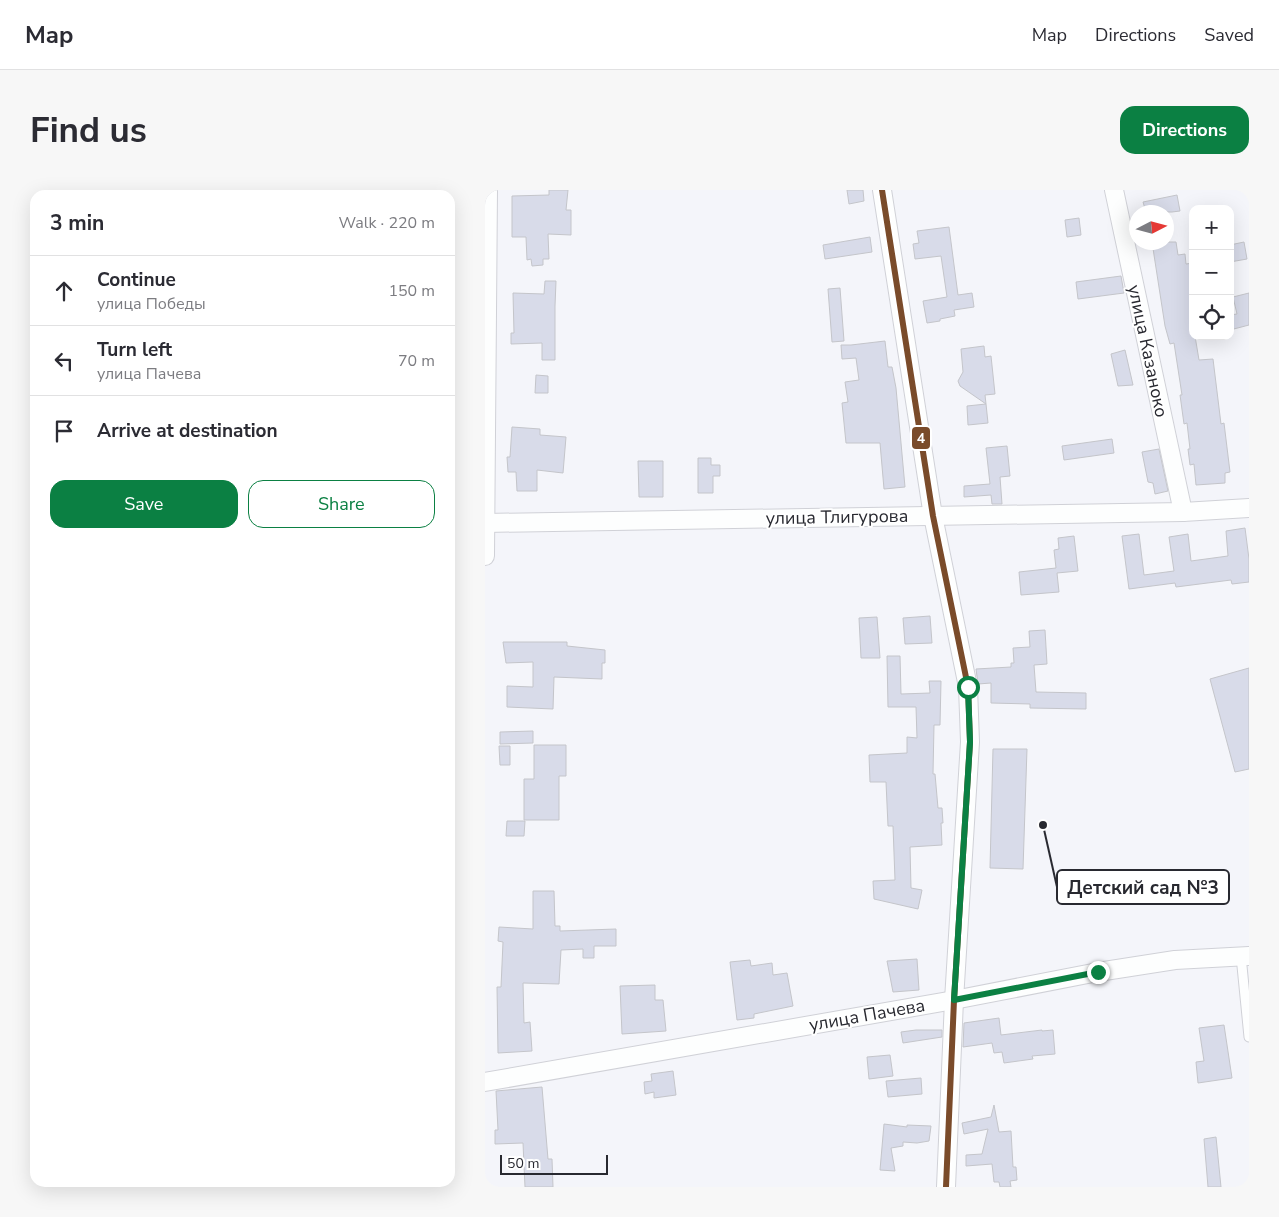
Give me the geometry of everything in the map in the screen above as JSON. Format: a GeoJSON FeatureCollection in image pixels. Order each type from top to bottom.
{"type":"FeatureCollection","features":[{"type":"Feature","properties":{"kind":"street"},"geometry":{"type":"LineString","coordinates":[[485,556],[488,190]]}},
{"type":"Feature","properties":{"kind":"street"},"geometry":{"type":"LineString","coordinates":[[882,190],[933,516],[968,687],[970,742],[954,1000],[946,1187]]}},
{"type":"Feature","properties":{"kind":"street","name":"улица Казаноко"},"geometry":{"type":"LineString","coordinates":[[1114,190],[1183,512]]}},
{"type":"Feature","properties":{"kind":"street","name":"улица Тлигурова"},"geometry":{"type":"LineString","coordinates":[[485,523],[1183,512],[1249,508]]}},
{"type":"Feature","properties":{"kind":"street","name":"улица Пачева"},"geometry":{"type":"LineString","coordinates":[[485,1082],[954,1000],[1098,972],[1175,960],[1245,956]]}},
{"type":"Feature","properties":{"kind":"lane"},"geometry":{"type":"LineString","coordinates":[[1245,956],[1249,1037]]}},
{"type":"Feature","properties":{"kind":"building"},"geometry":{"type":"Polygon","coordinates":[[[549,190],[568,190],[566,210],[571,210],[571,235],[548,234],[549,259],[543,259],[543,265],[532,266],[531,259],[527,260],[526,237],[512,237],[512,196],[549,195],[549,190]]]}},
{"type":"Feature","properties":{"kind":"building"},"geometry":{"type":"Polygon","coordinates":[[[847,190],[863,190],[864,201],[849,204],[847,190]]]}},
{"type":"Feature","properties":{"kind":"building"},"geometry":{"type":"Polygon","coordinates":[[[1177,195],[1180,211],[1174,212],[1174,205],[1144,205],[1143,202],[1177,195]]]}},
{"type":"Feature","properties":{"kind":"building"},"geometry":{"type":"Polygon","coordinates":[[[1079,218],[1081,235],[1067,237],[1065,220],[1079,218]]]}},
{"type":"Feature","properties":{"kind":"building"},"geometry":{"type":"Polygon","coordinates":[[[949,227],[958,295],[972,293],[974,307],[954,310],[955,316],[927,323],[923,301],[947,297],[941,256],[915,259],[913,244],[919,243],[917,231],[949,227]]]}},
{"type":"Feature","properties":{"kind":"building"},"geometry":{"type":"Polygon","coordinates":[[[870,237],[872,252],[825,259],[823,245],[870,237]]]}},
{"type":"Feature","properties":{"kind":"building"},"geometry":{"type":"Polygon","coordinates":[[[1174,242],[1176,242],[1178,255],[1185,254],[1186,264],[1189,264],[1189,340],[1196,340],[1199,360],[1213,359],[1221,424],[1224,423],[1230,472],[1225,473],[1225,483],[1196,485],[1194,464],[1190,465],[1187,423],[1184,424],[1180,395],[1182,395],[1174,343],[1170,344],[1165,326],[1153,250],[1174,250],[1174,242]]]}},
{"type":"Feature","properties":{"kind":"building"},"geometry":{"type":"Polygon","coordinates":[[[1244,242],[1247,259],[1234,261],[1234,244],[1244,242]]]}},
{"type":"Feature","properties":{"kind":"building"},"geometry":{"type":"Polygon","coordinates":[[[1121,276],[1124,293],[1078,299],[1076,282],[1121,276]]]}},
{"type":"Feature","properties":{"kind":"building"},"geometry":{"type":"Polygon","coordinates":[[[545,281],[556,281],[555,360],[542,360],[542,343],[511,344],[511,333],[514,333],[513,293],[544,294],[545,281]]]}},
{"type":"Feature","properties":{"kind":"building"},"geometry":{"type":"Polygon","coordinates":[[[840,288],[844,341],[832,342],[828,289],[840,288]]]}},
{"type":"Feature","properties":{"kind":"building"},"geometry":{"type":"Polygon","coordinates":[[[1249,293],[1249,325],[1234,329],[1234,314],[1237,314],[1234,297],[1249,293]]]}},
{"type":"Feature","properties":{"kind":"building"},"geometry":{"type":"Polygon","coordinates":[[[885,341],[888,367],[892,367],[896,388],[905,487],[884,489],[880,443],[846,443],[842,403],[848,402],[845,382],[859,380],[856,358],[842,359],[841,345],[885,341]]]}},
{"type":"Feature","properties":{"kind":"building"},"geometry":{"type":"Polygon","coordinates":[[[984,346],[985,357],[991,356],[995,394],[985,395],[986,404],[960,386],[958,381],[963,372],[961,349],[984,346]]]}},
{"type":"Feature","properties":{"kind":"building"},"geometry":{"type":"Polygon","coordinates":[[[1125,350],[1133,385],[1118,386],[1111,354],[1125,350]]]}},
{"type":"Feature","properties":{"kind":"building"},"geometry":{"type":"Polygon","coordinates":[[[536,375],[548,376],[548,393],[535,393],[536,375]]]}},
{"type":"Feature","properties":{"kind":"building"},"geometry":{"type":"Polygon","coordinates":[[[986,404],[988,423],[968,425],[967,406],[986,404]]]}},
{"type":"Feature","properties":{"kind":"building"},"geometry":{"type":"Polygon","coordinates":[[[512,427],[540,429],[540,435],[566,437],[563,473],[537,470],[537,491],[517,491],[516,472],[508,472],[507,457],[510,457],[512,427]]]}},
{"type":"Feature","properties":{"kind":"building"},"geometry":{"type":"Polygon","coordinates":[[[1112,439],[1114,453],[1064,460],[1062,446],[1112,439]]]}},
{"type":"Feature","properties":{"kind":"building"},"geometry":{"type":"Polygon","coordinates":[[[1007,446],[1010,476],[1000,477],[1002,504],[992,504],[991,495],[964,497],[964,486],[990,484],[986,448],[1007,446]]]}},
{"type":"Feature","properties":{"kind":"building"},"geometry":{"type":"Polygon","coordinates":[[[1159,449],[1168,491],[1155,494],[1153,483],[1148,482],[1142,452],[1159,449]]]}},
{"type":"Feature","properties":{"kind":"building"},"geometry":{"type":"Polygon","coordinates":[[[698,458],[711,458],[711,465],[720,465],[720,476],[713,476],[713,493],[698,493],[698,458]]]}},
{"type":"Feature","properties":{"kind":"building"},"geometry":{"type":"Polygon","coordinates":[[[638,461],[663,461],[663,497],[639,497],[638,461]]]}},
{"type":"Feature","properties":{"kind":"building"},"geometry":{"type":"Polygon","coordinates":[[[1245,528],[1249,559],[1249,582],[1232,584],[1231,580],[1176,587],[1175,583],[1129,589],[1122,536],[1139,534],[1144,575],[1174,571],[1169,537],[1188,534],[1191,561],[1228,556],[1226,531],[1245,528]]]}},
{"type":"Feature","properties":{"kind":"building"},"geometry":{"type":"Polygon","coordinates":[[[1074,536],[1078,571],[1057,573],[1059,592],[1021,595],[1019,572],[1056,568],[1054,550],[1059,549],[1058,538],[1074,536]]]}},
{"type":"Feature","properties":{"kind":"building"},"geometry":{"type":"Polygon","coordinates":[[[930,616],[932,643],[905,644],[903,618],[930,616]]]}},
{"type":"Feature","properties":{"kind":"building"},"geometry":{"type":"Polygon","coordinates":[[[877,617],[880,658],[861,658],[859,618],[877,617]]]}},
{"type":"Feature","properties":{"kind":"building"},"geometry":{"type":"Polygon","coordinates":[[[1045,630],[1047,664],[1034,665],[1036,692],[1086,693],[1086,709],[1030,708],[1030,704],[991,703],[991,683],[978,684],[976,669],[1011,667],[1011,663],[1014,663],[1013,648],[1030,647],[1029,631],[1045,630]]]}},
{"type":"Feature","properties":{"kind":"building"},"geometry":{"type":"Polygon","coordinates":[[[503,642],[567,642],[567,646],[605,650],[605,663],[602,663],[602,679],[554,677],[553,709],[507,707],[507,686],[533,687],[533,662],[506,663],[503,642]]]}},
{"type":"Feature","properties":{"kind":"building"},"geometry":{"type":"Polygon","coordinates":[[[887,656],[900,656],[901,694],[930,693],[929,681],[941,681],[940,725],[934,725],[933,774],[935,774],[938,808],[942,808],[942,845],[910,847],[911,888],[922,890],[918,909],[874,899],[873,881],[895,880],[893,826],[888,826],[886,782],[870,782],[869,755],[907,753],[907,737],[917,738],[916,707],[888,707],[887,656]]]}},
{"type":"Feature","properties":{"kind":"building"},"geometry":{"type":"Polygon","coordinates":[[[1249,668],[1249,769],[1235,772],[1210,679],[1249,668]]]}},
{"type":"Feature","properties":{"kind":"building"},"geometry":{"type":"Polygon","coordinates":[[[533,731],[533,743],[500,744],[500,732],[533,731]]]}},
{"type":"Feature","properties":{"kind":"building"},"geometry":{"type":"Polygon","coordinates":[[[534,745],[566,745],[566,776],[559,776],[559,820],[524,820],[524,779],[534,779],[534,745]]]}},
{"type":"Feature","properties":{"kind":"building"},"geometry":{"type":"Polygon","coordinates":[[[499,746],[510,746],[510,765],[500,765],[499,746]]]}},
{"type":"Feature","properties":{"kind":"building"},"geometry":{"type":"Polygon","coordinates":[[[993,749],[1027,749],[1023,869],[990,868],[993,749]]]}},
{"type":"Feature","properties":{"kind":"building"},"geometry":{"type":"Polygon","coordinates":[[[507,821],[525,821],[524,836],[506,836],[507,821]]]}},
{"type":"Feature","properties":{"kind":"building"},"geometry":{"type":"Polygon","coordinates":[[[533,891],[554,891],[555,926],[560,926],[560,931],[616,929],[616,946],[594,946],[594,958],[583,958],[583,949],[561,950],[559,984],[523,983],[524,1023],[530,1022],[532,1051],[498,1053],[497,987],[501,987],[503,942],[498,941],[499,927],[533,929],[533,891]]]}},
{"type":"Feature","properties":{"kind":"building"},"geometry":{"type":"Polygon","coordinates":[[[917,959],[919,990],[893,992],[887,961],[917,959]]]}},
{"type":"Feature","properties":{"kind":"building"},"geometry":{"type":"Polygon","coordinates":[[[750,960],[751,966],[772,963],[773,975],[787,973],[793,1006],[754,1014],[754,1018],[737,1020],[730,962],[750,960]]]}},
{"type":"Feature","properties":{"kind":"building"},"geometry":{"type":"Polygon","coordinates":[[[655,985],[655,1000],[663,1000],[666,1031],[622,1034],[620,986],[655,985]]]}},
{"type":"Feature","properties":{"kind":"building"},"geometry":{"type":"Polygon","coordinates":[[[999,1018],[1001,1035],[1053,1030],[1055,1054],[1032,1056],[1033,1059],[1004,1063],[1002,1052],[994,1053],[992,1043],[963,1047],[964,1023],[999,1018]]]}},
{"type":"Feature","properties":{"kind":"building"},"geometry":{"type":"Polygon","coordinates":[[[1224,1025],[1232,1078],[1198,1083],[1196,1062],[1204,1061],[1199,1028],[1224,1025]]]}},
{"type":"Feature","properties":{"kind":"building"},"geometry":{"type":"Polygon","coordinates":[[[942,1030],[942,1037],[903,1043],[901,1032],[942,1030]]]}},
{"type":"Feature","properties":{"kind":"building"},"geometry":{"type":"Polygon","coordinates":[[[890,1055],[893,1076],[869,1079],[867,1057],[890,1055]]]}},
{"type":"Feature","properties":{"kind":"building"},"geometry":{"type":"Polygon","coordinates":[[[673,1071],[676,1095],[654,1098],[654,1092],[645,1094],[644,1082],[652,1081],[651,1074],[673,1071]]]}},
{"type":"Feature","properties":{"kind":"building"},"geometry":{"type":"Polygon","coordinates":[[[921,1078],[922,1094],[888,1097],[886,1081],[921,1078]]]}},
{"type":"Feature","properties":{"kind":"building"},"geometry":{"type":"Polygon","coordinates":[[[542,1087],[548,1159],[552,1159],[553,1187],[525,1187],[523,1143],[495,1144],[495,1130],[498,1130],[496,1091],[542,1087]]]}},
{"type":"Feature","properties":{"kind":"building"},"geometry":{"type":"Polygon","coordinates":[[[994,1105],[999,1132],[1011,1131],[1013,1167],[1016,1167],[1017,1180],[1010,1181],[1011,1187],[1000,1187],[999,1182],[994,1182],[992,1164],[966,1166],[966,1155],[982,1154],[988,1129],[964,1134],[962,1123],[991,1117],[994,1105]]]}},
{"type":"Feature","properties":{"kind":"building"},"geometry":{"type":"Polygon","coordinates":[[[884,1124],[907,1127],[907,1125],[931,1126],[929,1141],[917,1143],[903,1142],[903,1146],[891,1148],[895,1171],[880,1170],[884,1124]]]}},
{"type":"Feature","properties":{"kind":"building"},"geometry":{"type":"Polygon","coordinates":[[[1216,1137],[1221,1187],[1208,1187],[1204,1139],[1216,1137]]]}},
{"type":"Feature","properties":{"kind":"transit line","name":"4"},"geometry":{"type":"LineString","coordinates":[[882,190],[933,516],[968,687],[970,742],[954,1000],[946,1187]]}},
{"type":"Feature","properties":{"kind":"place","name":"Детский сад №3"},"geometry":{"type":"Point","coordinates":[1043,825]}},
{"type":"Feature","properties":{"kind":"route"},"geometry":{"type":"LineString","coordinates":[[968,687],[970,742],[954,1000],[1098,972]]}}]}
